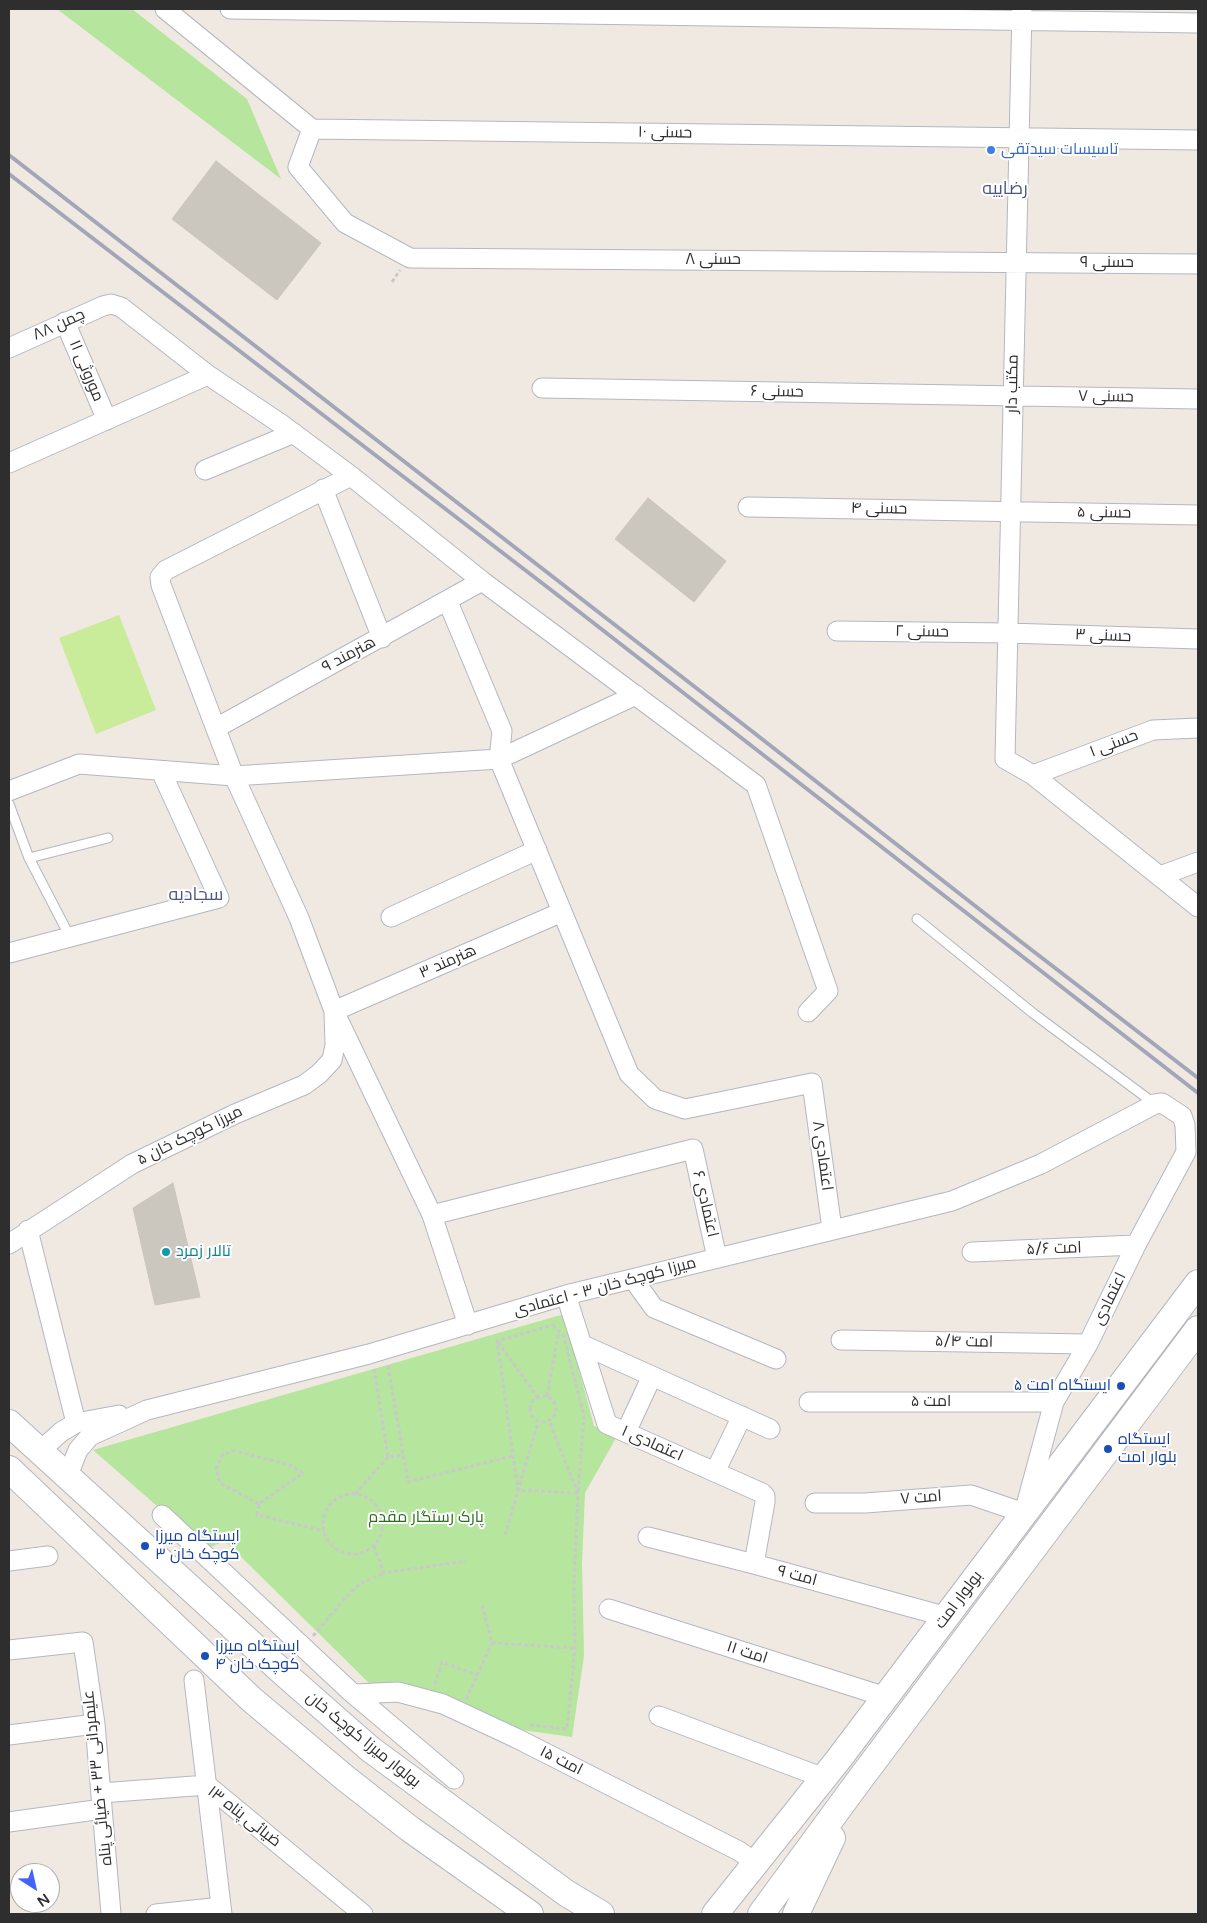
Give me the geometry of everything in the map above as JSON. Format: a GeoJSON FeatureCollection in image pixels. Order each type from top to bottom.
{"type":"FeatureCollection","features":[{"type":"Feature","properties":{"kind":"main road","name":"بولوار امت"},"geometry":{"type":"LineString","coordinates":[[714,1914],[824,1778],[1198,1283]]}},
{"type":"Feature","properties":{"kind":"main road","name":"بولوار امت"},"geometry":{"type":"LineString","coordinates":[[761,1914],[1198,1329]]}},
{"type":"Feature","properties":{"kind":"main road","name":"بولوار میرزا کوچک خان"},"geometry":{"type":"LineString","coordinates":[[9,1423],[279,1669],[370,1749],[566,1893],[601,1914]]}},
{"type":"Feature","properties":{"kind":"main road"},"geometry":{"type":"LineString","coordinates":[[9,1469],[250,1698],[345,1778],[410,1829],[530,1914]]}},
{"type":"Feature","properties":{"kind":"main road"},"geometry":{"type":"LineString","coordinates":[[796,1914],[858,1782]]}},
{"type":"Feature","properties":{"kind":"street"},"geometry":{"type":"LineString","coordinates":[[165,9],[312,129]]}},
{"type":"Feature","properties":{"kind":"street"},"geometry":{"type":"LineString","coordinates":[[230,9],[1022,15],[1198,23]]}},
{"type":"Feature","properties":{"kind":"street","name":"مکتب دار"},"geometry":{"type":"LineString","coordinates":[[1022,15],[1005,759],[1033,775]]}},
{"type":"Feature","properties":{"kind":"street","name":"حسنی ۱۰"},"geometry":{"type":"LineString","coordinates":[[312,129],[1198,140]]}},
{"type":"Feature","properties":{"kind":"street","name":"حسنی ۸"},"geometry":{"type":"LineString","coordinates":[[312,129],[298,167],[345,223],[410,258],[1016,263]]}},
{"type":"Feature","properties":{"kind":"street","name":"حسنی ۹"},"geometry":{"type":"LineString","coordinates":[[1016,263],[1198,264]]}},
{"type":"Feature","properties":{"kind":"street","name":"چمن ۸۸"},"geometry":{"type":"LineString","coordinates":[[9,348],[64,322],[111,304],[121,307],[208,375]]}},
{"type":"Feature","properties":{"kind":"street","name":"موروثی ۱۱"},"geometry":{"type":"LineString","coordinates":[[64,322],[107,420]]}},
{"type":"Feature","properties":{"kind":"street"},"geometry":{"type":"LineString","coordinates":[[9,463],[208,375],[294,433],[482,581],[756,785],[828,991],[808,1012]]}},
{"type":"Feature","properties":{"kind":"street","name":"حسنی ۶"},"geometry":{"type":"LineString","coordinates":[[542,388],[1013,395]]}},
{"type":"Feature","properties":{"kind":"street","name":"حسنی ۷"},"geometry":{"type":"LineString","coordinates":[[1013,395],[1198,399]]}},
{"type":"Feature","properties":{"kind":"street"},"geometry":{"type":"LineString","coordinates":[[205,470],[294,433]]}},
{"type":"Feature","properties":{"kind":"street"},"geometry":{"type":"LineString","coordinates":[[351,476],[166,570],[160,577],[161,585],[234,776],[299,918],[334,1012],[432,1216],[468,1324]]}},
{"type":"Feature","properties":{"kind":"street"},"geometry":{"type":"LineString","coordinates":[[323,489],[382,638]]}},
{"type":"Feature","properties":{"kind":"street","name":"حسنی ۴"},"geometry":{"type":"LineString","coordinates":[[748,507],[1010,512]]}},
{"type":"Feature","properties":{"kind":"street","name":"حسنی ۵"},"geometry":{"type":"LineString","coordinates":[[1010,512],[1198,515]]}},
{"type":"Feature","properties":{"kind":"street","name":"هنرمند ۹"},"geometry":{"type":"LineString","coordinates":[[216,728],[448,602],[482,581]]}},
{"type":"Feature","properties":{"kind":"street"},"geometry":{"type":"LineString","coordinates":[[448,602],[502,731],[499,759],[562,912]]}},
{"type":"Feature","properties":{"kind":"street","name":"حسنی ۲"},"geometry":{"type":"LineString","coordinates":[[837,631],[1008,633]]}},
{"type":"Feature","properties":{"kind":"street","name":"حسنی ۳"},"geometry":{"type":"LineString","coordinates":[[1008,633],[1198,639]]}},
{"type":"Feature","properties":{"kind":"street"},"geometry":{"type":"LineString","coordinates":[[9,791],[79,764],[234,776],[499,759],[636,695]]}},
{"type":"Feature","properties":{"kind":"street","name":"حسنی ۱"},"geometry":{"type":"LineString","coordinates":[[1033,775],[1152,730],[1198,728]]}},
{"type":"Feature","properties":{"kind":"street"},"geometry":{"type":"LineString","coordinates":[[9,953],[219,898],[161,770]]}},
{"type":"Feature","properties":{"kind":"street"},"geometry":{"type":"LineString","coordinates":[[1033,775],[1198,907]]}},
{"type":"Feature","properties":{"kind":"street"},"geometry":{"type":"LineString","coordinates":[[391,917],[538,850]]}},
{"type":"Feature","properties":{"kind":"street"},"geometry":{"type":"LineString","coordinates":[[1160,876],[1198,862]]}},
{"type":"Feature","properties":{"kind":"street","name":"هنرمند ۳"},"geometry":{"type":"LineString","coordinates":[[334,1012],[562,912]]}},
{"type":"Feature","properties":{"kind":"street","name":"اعتمادی ۸"},"geometry":{"type":"LineString","coordinates":[[562,912],[629,1074],[655,1099],[685,1109],[812,1083],[832,1229]]}},
{"type":"Feature","properties":{"kind":"street","name":"میرزا کوچک خان ۵"},"geometry":{"type":"LineString","coordinates":[[9,1244],[132,1164],[235,1114],[304,1085],[319,1074],[332,1060],[334,1012]]}},
{"type":"Feature","properties":{"kind":"street","name":"اعتمادی"},"geometry":{"type":"LineString","coordinates":[[1024,1513],[1054,1402],[1088,1344],[1136,1245],[1186,1152],[1185,1125],[1182,1116],[1162,1103],[1155,1104]]}},
{"type":"Feature","properties":{"kind":"street","name":"میرزا کوچک خان ۳ - اعتمادی"},"geometry":{"type":"LineString","coordinates":[[68,1475],[78,1450],[90,1436],[147,1410],[376,1352],[566,1295],[952,1201],[1041,1164],[1155,1104]]}},
{"type":"Feature","properties":{"kind":"street","name":"اعتمادی ۶"},"geometry":{"type":"LineString","coordinates":[[432,1216],[693,1149],[717,1258]]}},
{"type":"Feature","properties":{"kind":"street"},"geometry":{"type":"LineString","coordinates":[[28,1230],[76,1424]]}},
{"type":"Feature","properties":{"kind":"street","name":"امت ۵/۶"},"geometry":{"type":"LineString","coordinates":[[972,1252],[1136,1245]]}},
{"type":"Feature","properties":{"kind":"street"},"geometry":{"type":"LineString","coordinates":[[633,1279],[654,1308],[776,1359]]}},
{"type":"Feature","properties":{"kind":"street","name":"اعتمادی ۱"},"geometry":{"type":"LineString","coordinates":[[566,1295],[607,1424],[716,1472],[765,1496],[766,1502],[754,1564]]}},
{"type":"Feature","properties":{"kind":"street","name":"امت ۵/۴"},"geometry":{"type":"LineString","coordinates":[[841,1340],[1088,1344]]}},
{"type":"Feature","properties":{"kind":"street"},"geometry":{"type":"LineString","coordinates":[[583,1345],[770,1429]]}},
{"type":"Feature","properties":{"kind":"street"},"geometry":{"type":"LineString","coordinates":[[626,1432],[652,1376]]}},
{"type":"Feature","properties":{"kind":"street","name":"امت ۵"},"geometry":{"type":"LineString","coordinates":[[809,1402],[1054,1402]]}},
{"type":"Feature","properties":{"kind":"street"},"geometry":{"type":"LineString","coordinates":[[40,1451],[61,1432],[76,1424],[147,1410]]}},
{"type":"Feature","properties":{"kind":"street"},"geometry":{"type":"LineString","coordinates":[[716,1472],[742,1416]]}},
{"type":"Feature","properties":{"kind":"street","name":"امت ۷"},"geometry":{"type":"LineString","coordinates":[[815,1503],[865,1502],[971,1495],[1024,1513]]}},
{"type":"Feature","properties":{"kind":"street"},"geometry":{"type":"LineString","coordinates":[[162,1515],[303,1648],[454,1779]]}},
{"type":"Feature","properties":{"kind":"street","name":"امت ۹"},"geometry":{"type":"LineString","coordinates":[[648,1537],[947,1617]]}},
{"type":"Feature","properties":{"kind":"street"},"geometry":{"type":"LineString","coordinates":[[9,1561],[48,1556]]}},
{"type":"Feature","properties":{"kind":"street","name":"امت ۱۱"},"geometry":{"type":"LineString","coordinates":[[609,1609],[886,1697]]}},
{"type":"Feature","properties":{"kind":"street","name":"علیمردانی ۳۳ + ضیائی پناه"},"geometry":{"type":"LineString","coordinates":[[9,1650],[83,1642],[95,1724],[111,1914]]}},
{"type":"Feature","properties":{"kind":"street"},"geometry":{"type":"LineString","coordinates":[[156,1914],[221,1911],[194,1680]]}},
{"type":"Feature","properties":{"kind":"street","name":"امت ۱۵"},"geometry":{"type":"LineString","coordinates":[[355,1694],[398,1692],[443,1704],[516,1738],[712,1837],[739,1851],[756,1863]]}},
{"type":"Feature","properties":{"kind":"street"},"geometry":{"type":"LineString","coordinates":[[659,1716],[824,1778]]}},
{"type":"Feature","properties":{"kind":"street"},"geometry":{"type":"LineString","coordinates":[[9,1734],[95,1724]]}},
{"type":"Feature","properties":{"kind":"street","name":"ضیائی پناه ۱۳"},"geometry":{"type":"LineString","coordinates":[[9,1822],[102,1801],[207,1785],[363,1914]]}},
{"type":"Feature","properties":{"kind":"lane"},"geometry":{"type":"LineString","coordinates":[[9,804],[29,858],[70,937]]}},
{"type":"Feature","properties":{"kind":"lane"},"geometry":{"type":"LineString","coordinates":[[29,858],[108,838]]}},
{"type":"Feature","properties":{"kind":"lane"},"geometry":{"type":"LineString","coordinates":[[917,919],[1034,1014],[1155,1104]]}},
{"type":"Feature","properties":{"kind":"path"},"geometry":{"type":"LineString","coordinates":[[547,1396],[566,1295]]}},
{"type":"Feature","properties":{"kind":"path"},"geometry":{"type":"LineString","coordinates":[[497,1341],[553,1325],[564,1337],[584,1416],[574,1586],[575,1648],[567,1729],[524,1724]]}},
{"type":"Feature","properties":{"kind":"path"},"geometry":{"type":"LineString","coordinates":[[497,1341],[537,1396]]}},
{"type":"Feature","properties":{"kind":"path"},"geometry":{"type":"LineString","coordinates":[[497,1341],[518,1490]]}},
{"type":"Feature","properties":{"kind":"path"},"geometry":{"type":"LineString","coordinates":[[376,1352],[388,1365],[408,1482],[514,1456]]}},
{"type":"Feature","properties":{"kind":"path"},"geometry":{"type":"LineString","coordinates":[[376,1352],[374,1368],[388,1457]]}},
{"type":"Feature","properties":{"kind":"path"},"geometry":{"type":"LineString","coordinates":[[537,1396],[547,1396],[555,1402],[556,1413],[549,1421],[538,1422],[530,1414],[530,1404],[537,1396]]}},
{"type":"Feature","properties":{"kind":"path"},"geometry":{"type":"LineString","coordinates":[[549,1421],[578,1493]]}},
{"type":"Feature","properties":{"kind":"path"},"geometry":{"type":"LineString","coordinates":[[505,1535],[538,1422]]}},
{"type":"Feature","properties":{"kind":"path"},"geometry":{"type":"LineString","coordinates":[[259,1504],[220,1483],[216,1469],[223,1454],[235,1451],[290,1465],[302,1474],[259,1504],[257,1515],[324,1531]]}},
{"type":"Feature","properties":{"kind":"path"},"geometry":{"type":"LineString","coordinates":[[355,1494],[388,1457],[404,1455]]}},
{"type":"Feature","properties":{"kind":"path"},"geometry":{"type":"LineString","coordinates":[[518,1490],[578,1493]]}},
{"type":"Feature","properties":{"kind":"path"},"geometry":{"type":"LineString","coordinates":[[355,1494],[365,1496],[375,1503],[383,1517],[384,1528],[381,1537],[374,1546],[364,1552],[347,1554],[338,1551],[330,1544],[324,1531],[323,1521],[326,1510],[335,1500],[355,1494]]}},
{"type":"Feature","properties":{"kind":"path"},"geometry":{"type":"LineString","coordinates":[[374,1546],[384,1573]]}},
{"type":"Feature","properties":{"kind":"path"},"geometry":{"type":"LineString","coordinates":[[303,1648],[346,1597],[361,1583],[384,1573],[466,1561]]}},
{"type":"Feature","properties":{"kind":"path"},"geometry":{"type":"LineString","coordinates":[[464,1702],[492,1643],[482,1605]]}},
{"type":"Feature","properties":{"kind":"path"},"geometry":{"type":"LineString","coordinates":[[492,1643],[575,1648]]}},
{"type":"Feature","properties":{"kind":"path"},"geometry":{"type":"LineString","coordinates":[[432,1691],[442,1662],[477,1675]]}},
{"type":"Feature","properties":{"kind":"green space"},"geometry":{"type":"Polygon","coordinates":[[[57,9],[132,9],[247,99],[281,179],[57,9]]]}},
{"type":"Feature","properties":{"kind":"green space"},"geometry":{"type":"Polygon","coordinates":[[[119,615],[156,710],[96,734],[59,638],[119,615]]]}},
{"type":"Feature","properties":{"kind":"green space","name":"پارک رستگار مقدم"},"geometry":{"type":"Polygon","coordinates":[[[564,1314],[594,1426],[616,1438],[585,1493],[582,1563],[584,1656],[572,1737],[501,1727],[371,1685],[225,1541],[206,1549],[93,1450],[564,1314]]]}},
{"type":"Feature","properties":{"kind":"building"},"geometry":{"type":"Polygon","coordinates":[[[216,161],[321,243],[277,300],[172,219],[216,161]]]}},
{"type":"Feature","properties":{"kind":"building"},"geometry":{"type":"Polygon","coordinates":[[[648,498],[726,561],[694,602],[615,539],[648,498]]]}},
{"type":"Feature","properties":{"kind":"building","name":"تالار زمرد"},"geometry":{"type":"Polygon","coordinates":[[[173,1183],[200,1297],[155,1305],[133,1208],[173,1183]]]}},
{"type":"Feature","properties":{"kind":"railway"},"geometry":{"type":"LineString","coordinates":[[9,155],[1198,1078]]}},
{"type":"Feature","properties":{"kind":"railway"},"geometry":{"type":"LineString","coordinates":[[9,174],[555,593],[1198,1093]]}},
{"type":"Feature","properties":{"kind":"place","name":"تاسیسات سیدتقی"},"geometry":{"type":"Point","coordinates":[991,150]}},
{"type":"Feature","properties":{"kind":"place","name":"تالار زمرد"},"geometry":{"type":"Point","coordinates":[166,1252]}},
{"type":"Feature","properties":{"kind":"place","name":"ایستگاه امت ۵"},"geometry":{"type":"Point","coordinates":[1121,1386]}},
{"type":"Feature","properties":{"kind":"place","name":"ایستگاه بلوار امت"},"geometry":{"type":"Point","coordinates":[1108,1449]}},
{"type":"Feature","properties":{"kind":"place","name":"ایستگاه میرزا کوچک خان ۳"},"geometry":{"type":"Point","coordinates":[145,1546]}},
{"type":"Feature","properties":{"kind":"place","name":"ایستگاه میرزا کوچک خان ۴"},"geometry":{"type":"Point","coordinates":[205,1656]}},
{"type":"Feature","properties":{"kind":"district","name":"رضاییه"},"geometry":{"type":"Point","coordinates":[1005,189]}},
{"type":"Feature","properties":{"kind":"district","name":"سجادیه"},"geometry":{"type":"Point","coordinates":[196,895]}}]}
